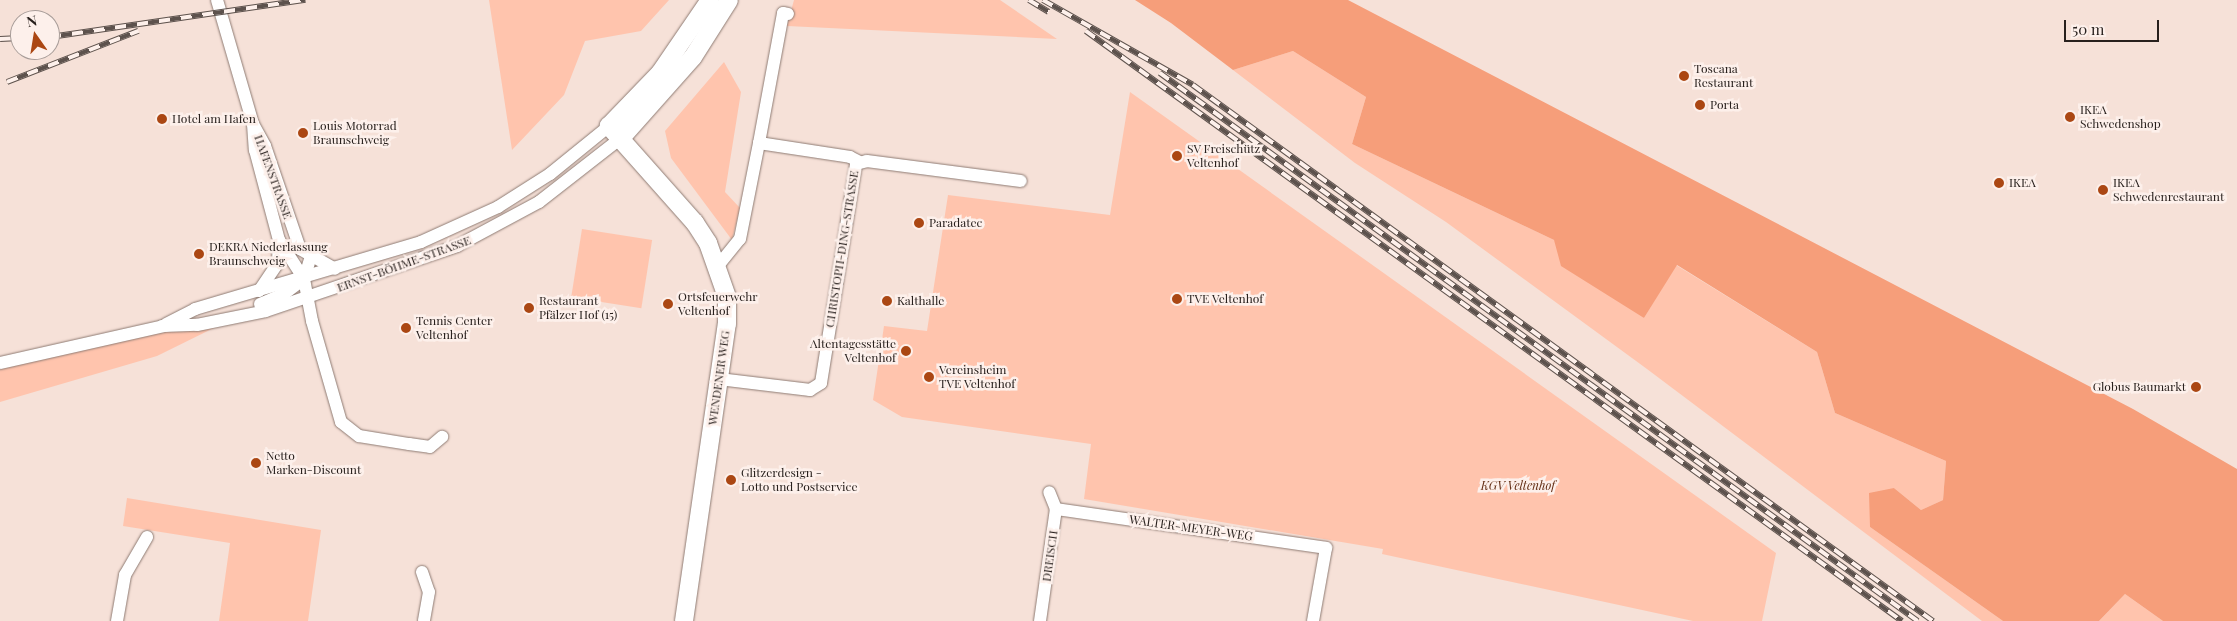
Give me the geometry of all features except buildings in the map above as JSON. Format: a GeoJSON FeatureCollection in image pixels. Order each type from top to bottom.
{"type":"FeatureCollection","features":[{"type":"Feature","properties":{"kind":"street","name":"HAFENSTRASSE"},"geometry":{"type":"LineString","coordinates":[[217,0],[253,124],[255,150],[279,240],[278,263],[259,291]]}},
{"type":"Feature","properties":{"kind":"street","name":"ERNST-BÖHME-STRASSE"},"geometry":{"type":"LineString","coordinates":[[162,326],[232,319],[307,299],[457,246],[504,223],[572,180],[615,132],[660,73],[710,0]]}},
{"type":"Feature","properties":{"kind":"street","name":"ERNST-BÖHME-STRASSE"},"geometry":{"type":"LineString","coordinates":[[162,326],[195,309],[421,242],[498,207],[615,132],[688,64],[729,0]]}},
{"type":"Feature","properties":{"kind":"street"},"geometry":{"type":"LineString","coordinates":[[718,267],[740,239],[782,13],[788,14]]}},
{"type":"Feature","properties":{"kind":"street","name":"HAFENSTRASSE"},"geometry":{"type":"LineString","coordinates":[[253,124],[265,146],[300,250],[335,269]]}},
{"type":"Feature","properties":{"kind":"street","name":"WENDENER WEG"},"geometry":{"type":"LineString","coordinates":[[615,132],[695,223],[708,243],[718,267],[728,309],[684,621]]}},
{"type":"Feature","properties":{"kind":"street","name":"CHRISTOPH-DING-STRASSE"},"geometry":{"type":"LineString","coordinates":[[759,143],[850,157],[860,162],[1021,181]]}},
{"type":"Feature","properties":{"kind":"street","name":"CHRISTOPH-DING-STRASSE"},"geometry":{"type":"LineString","coordinates":[[719,379],[810,390],[821,383],[853,169],[860,162]]}},
{"type":"Feature","properties":{"kind":"street","name":"HAFENSTRASSE"},"geometry":{"type":"LineString","coordinates":[[279,240],[304,278]]}},
{"type":"Feature","properties":{"kind":"street"},"geometry":{"type":"LineString","coordinates":[[311,256],[304,278],[307,299],[332,395],[345,427],[359,436],[430,447],[442,437]]}},
{"type":"Feature","properties":{"kind":"street","name":"ERNST-BÖHME-STRASSE"},"geometry":{"type":"LineString","coordinates":[[0,363],[274,300],[304,278]]}},
{"type":"Feature","properties":{"kind":"street"},"geometry":{"type":"LineString","coordinates":[[1049,492],[1056,509]]}},
{"type":"Feature","properties":{"kind":"street","name":"WALTER-MEYER-WEG"},"geometry":{"type":"LineString","coordinates":[[1056,509],[1326,548],[1313,621]]}},
{"type":"Feature","properties":{"kind":"street","name":"DREISCH"},"geometry":{"type":"LineString","coordinates":[[1040,621],[1056,509]]}},
{"type":"Feature","properties":{"kind":"street"},"geometry":{"type":"LineString","coordinates":[[117,621],[125,575],[147,537]]}},
{"type":"Feature","properties":{"kind":"street"},"geometry":{"type":"LineString","coordinates":[[422,572],[429,592],[424,621]]}},
{"type":"Feature","properties":{"kind":"green space"},"geometry":{"type":"Polygon","coordinates":[[[489,0],[669,0],[641,31],[585,41],[564,95],[512,150],[489,0]]]}},
{"type":"Feature","properties":{"kind":"green space"},"geometry":{"type":"Polygon","coordinates":[[[794,0],[1000,0],[1057,39],[787,26],[794,0]]]}},
{"type":"Feature","properties":{"kind":"green space"},"geometry":{"type":"Polygon","coordinates":[[[1293,51],[1366,97],[1352,144],[1554,240],[1644,318],[1676,265],[1817,352],[1835,413],[1946,461],[1943,500],[1921,510],[1894,488],[1870,527],[2003,621],[1982,621],[1647,369],[1446,222],[1355,163],[1233,70],[1293,51]]]}},
{"type":"Feature","properties":{"kind":"green space"},"geometry":{"type":"Polygon","coordinates":[[[724,62],[741,92],[725,192],[740,208],[732,240],[671,158],[665,131],[724,62]]]}},
{"type":"Feature","properties":{"kind":"green space","name":"TVE Veltenhof"},"geometry":{"type":"Polygon","coordinates":[[[1130,92],[1776,553],[1762,621],[1693,621],[1382,554],[1383,549],[1084,499],[1091,444],[902,417],[873,400],[884,326],[927,331],[948,195],[1110,215],[1130,92]]]}},
{"type":"Feature","properties":{"kind":"green space"},"geometry":{"type":"Polygon","coordinates":[[[582,229],[652,240],[641,308],[571,297],[582,229]]]}},
{"type":"Feature","properties":{"kind":"green space"},"geometry":{"type":"Polygon","coordinates":[[[232,319],[157,356],[0,402],[0,364],[232,319]]]}},
{"type":"Feature","properties":{"kind":"green space"},"geometry":{"type":"Polygon","coordinates":[[[127,498],[321,530],[308,621],[219,621],[230,543],[123,526],[127,498]]]}},
{"type":"Feature","properties":{"kind":"green space"},"geometry":{"type":"Polygon","coordinates":[[[2125,594],[2163,621],[2099,621],[2125,594]]]}},
{"type":"Feature","properties":{"kind":"shaded area"},"geometry":{"type":"Polygon","coordinates":[[[1135,0],[1348,0],[2133,409],[2237,469],[2237,621],[2163,621],[2125,594],[2099,621],[2003,621],[1870,527],[1869,493],[1894,488],[1921,510],[1943,500],[1946,461],[1835,413],[1817,352],[1677,265],[1644,318],[1561,266],[1554,240],[1352,144],[1366,97],[1293,51],[1233,70],[1171,23],[1135,0]]]}},
{"type":"Feature","properties":{"kind":"railway"},"geometry":{"type":"LineString","coordinates":[[60,36],[305,0]]}},
{"type":"Feature","properties":{"kind":"railway"},"geometry":{"type":"LineString","coordinates":[[1029,0],[1049,12]]}},
{"type":"Feature","properties":{"kind":"railway"},"geometry":{"type":"LineString","coordinates":[[1043,0],[1193,85],[1933,621]]}},
{"type":"Feature","properties":{"kind":"railway"},"geometry":{"type":"LineString","coordinates":[[7,82],[138,31]]}},
{"type":"Feature","properties":{"kind":"railway"},"geometry":{"type":"LineString","coordinates":[[1086,31],[1902,621]]}},
{"type":"Feature","properties":{"kind":"railway"},"geometry":{"type":"LineString","coordinates":[[0,39],[10,38]]}},
{"type":"Feature","properties":{"kind":"railway"},"geometry":{"type":"LineString","coordinates":[[1160,73],[1918,621]]}},
{"type":"Feature","properties":{"kind":"place","name":"Toscana Restaurant"},"geometry":{"type":"Point","coordinates":[1684,76]}},
{"type":"Feature","properties":{"kind":"place","name":"Porta"},"geometry":{"type":"Point","coordinates":[1700,105]}},
{"type":"Feature","properties":{"kind":"place","name":"IKEA Schwedenshop"},"geometry":{"type":"Point","coordinates":[2070,117]}},
{"type":"Feature","properties":{"kind":"place","name":"Hotel am Hafen"},"geometry":{"type":"Point","coordinates":[162,119]}},
{"type":"Feature","properties":{"kind":"place","name":"Louis Motorrad Braunschweig"},"geometry":{"type":"Point","coordinates":[303,133]}},
{"type":"Feature","properties":{"kind":"place","name":"SV Freischütz Veltenhof"},"geometry":{"type":"Point","coordinates":[1177,156]}},
{"type":"Feature","properties":{"kind":"place","name":"IKEA"},"geometry":{"type":"Point","coordinates":[1999,183]}},
{"type":"Feature","properties":{"kind":"place","name":"IKEA Schwedenrestaurant"},"geometry":{"type":"Point","coordinates":[2103,190]}},
{"type":"Feature","properties":{"kind":"place","name":"Paradatec"},"geometry":{"type":"Point","coordinates":[919,223]}},
{"type":"Feature","properties":{"kind":"place","name":"DEKRA Niederlassung Braunschweig"},"geometry":{"type":"Point","coordinates":[199,254]}},
{"type":"Feature","properties":{"kind":"place","name":"TVE Veltenhof"},"geometry":{"type":"Point","coordinates":[1177,299]}},
{"type":"Feature","properties":{"kind":"place","name":"Kalthalle"},"geometry":{"type":"Point","coordinates":[887,301]}},
{"type":"Feature","properties":{"kind":"place","name":"Ortsfeuerwehr Veltenhof"},"geometry":{"type":"Point","coordinates":[668,304]}},
{"type":"Feature","properties":{"kind":"place","name":"Restaurant Pfälzer Hof (15)"},"geometry":{"type":"Point","coordinates":[529,308]}},
{"type":"Feature","properties":{"kind":"place","name":"Tennis Center Veltenhof"},"geometry":{"type":"Point","coordinates":[406,328]}},
{"type":"Feature","properties":{"kind":"place","name":"Altentagesstätte Veltenhof"},"geometry":{"type":"Point","coordinates":[906,351]}},
{"type":"Feature","properties":{"kind":"place","name":"Vereinsheim TVE Veltenhof"},"geometry":{"type":"Point","coordinates":[929,377]}},
{"type":"Feature","properties":{"kind":"place","name":"Globus Baumarkt"},"geometry":{"type":"Point","coordinates":[2196,387]}},
{"type":"Feature","properties":{"kind":"place","name":"Netto Marken-Discount"},"geometry":{"type":"Point","coordinates":[256,463]}},
{"type":"Feature","properties":{"kind":"place","name":"Glitzerdesign - Lotto und Postservice"},"geometry":{"type":"Point","coordinates":[731,480]}},
{"type":"Feature","properties":{"kind":"park label","name":"KGV Veltenhof"},"geometry":{"type":"Point","coordinates":[1518,486]}}]}
